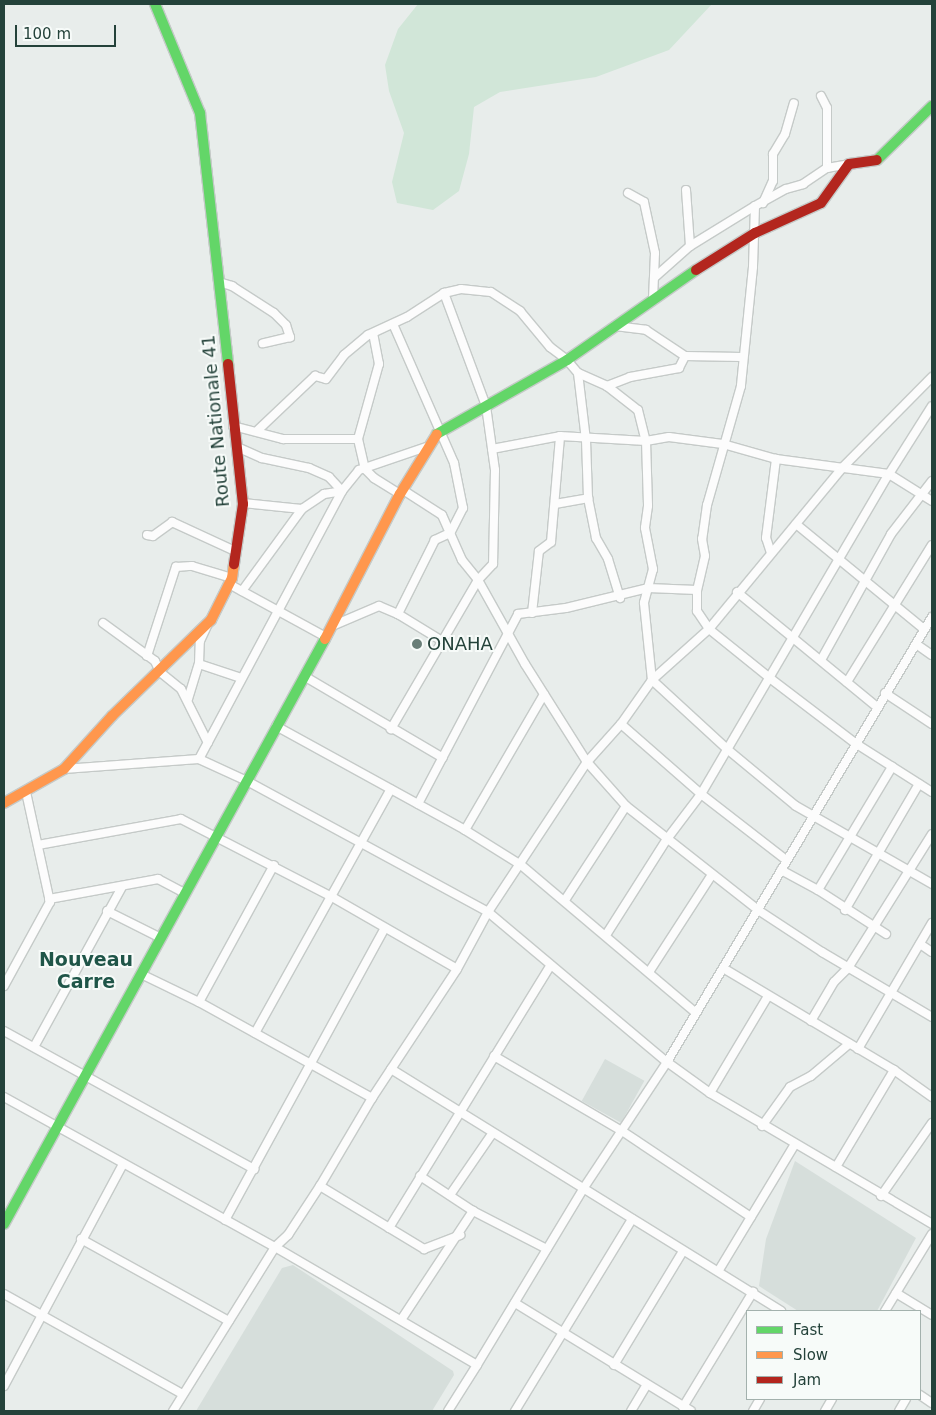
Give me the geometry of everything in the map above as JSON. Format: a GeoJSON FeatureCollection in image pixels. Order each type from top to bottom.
{"type":"FeatureCollection","features":[{"type":"Feature","properties":{"kind":"street","name":"Route Nationale 41"},"geometry":{"type":"LineString","coordinates":[[4,803],[64,770],[112,716],[160,672],[211,620],[231,581],[243,503],[233,426],[200,113],[155,4]]}},
{"type":"Feature","properties":{"kind":"street"},"geometry":{"type":"LineString","coordinates":[[821,96],[826,108],[826,168]]}},
{"type":"Feature","properties":{"kind":"street"},"geometry":{"type":"LineString","coordinates":[[794,103],[785,134],[773,154],[773,181],[759,205],[742,357],[741,386],[707,505],[702,539],[705,556],[697,590],[697,611],[709,629],[854,743],[932,792]]}},
{"type":"Feature","properties":{"kind":"street"},"geometry":{"type":"LineString","coordinates":[[655,277],[690,246],[786,189],[803,184],[826,168],[876,161],[932,106]]}},
{"type":"Feature","properties":{"kind":"street"},"geometry":{"type":"LineString","coordinates":[[4,1224],[332,626],[402,492],[439,430],[567,360],[653,299],[755,233],[821,203],[849,164]]}},
{"type":"Feature","properties":{"kind":"street"},"geometry":{"type":"LineString","coordinates":[[686,190],[690,246]]}},
{"type":"Feature","properties":{"kind":"street"},"geometry":{"type":"LineString","coordinates":[[628,193],[644,202],[655,253],[653,299]]}},
{"type":"Feature","properties":{"kind":"street"},"geometry":{"type":"LineString","coordinates":[[219,282],[232,286],[268,309],[286,325],[290,337],[262,343]]}},
{"type":"Feature","properties":{"kind":"street"},"geometry":{"type":"LineString","coordinates":[[258,430],[315,376],[326,379],[344,354],[373,334],[444,293],[461,289],[491,292],[520,311],[550,347],[567,360],[578,373],[607,386],[638,410],[646,441],[648,506],[646,528],[653,570],[644,603],[652,680],[727,749],[796,806],[932,884]]}},
{"type":"Feature","properties":{"kind":"street"},"geometry":{"type":"LineString","coordinates":[[391,728],[478,580],[493,564],[492,449],[486,406],[444,293]]}},
{"type":"Feature","properties":{"kind":"street"},"geometry":{"type":"LineString","coordinates":[[392,324],[454,463],[464,508],[450,533],[436,540],[398,614]]}},
{"type":"Feature","properties":{"kind":"street"},"geometry":{"type":"LineString","coordinates":[[614,326],[646,330],[685,356],[742,357]]}},
{"type":"Feature","properties":{"kind":"street"},"geometry":{"type":"LineString","coordinates":[[373,334],[379,364],[358,439],[365,469],[374,478],[442,515],[462,560],[478,580],[544,694],[587,762],[626,806],[711,876],[758,910],[848,968],[932,1017]]}},
{"type":"Feature","properties":{"kind":"street"},"geometry":{"type":"LineString","coordinates":[[607,386],[630,377],[679,368],[685,356]]}},
{"type":"Feature","properties":{"kind":"street"},"geometry":{"type":"LineString","coordinates":[[578,373],[586,440],[588,498],[596,538],[608,559],[620,598]]}},
{"type":"Feature","properties":{"kind":"street"},"geometry":{"type":"LineString","coordinates":[[173,1411],[275,1247],[288,1235],[320,1186],[372,1098],[457,969],[488,912],[521,865],[587,762],[621,724],[652,680],[709,629],[737,592],[842,468],[932,377]]}},
{"type":"Feature","properties":{"kind":"street"},"geometry":{"type":"LineString","coordinates":[[606,935],[667,839],[701,794],[771,679],[889,474],[932,406]]}},
{"type":"Feature","properties":{"kind":"street"},"geometry":{"type":"LineString","coordinates":[[233,426],[258,430],[283,439],[358,439]]}},
{"type":"Feature","properties":{"kind":"street"},"geometry":{"type":"LineString","coordinates":[[492,449],[560,436],[586,440],[646,441],[669,436],[724,444],[776,459],[889,474],[932,501]]}},
{"type":"Feature","properties":{"kind":"street"},"geometry":{"type":"LineString","coordinates":[[532,613],[540,551],[551,542],[560,436]]}},
{"type":"Feature","properties":{"kind":"street"},"geometry":{"type":"LineString","coordinates":[[199,759],[276,610],[342,490],[359,470],[429,446]]}},
{"type":"Feature","properties":{"kind":"street"},"geometry":{"type":"LineString","coordinates":[[237,447],[262,458],[309,468],[329,477],[342,490]]}},
{"type":"Feature","properties":{"kind":"street"},"geometry":{"type":"LineString","coordinates":[[771,553],[766,538],[776,459]]}},
{"type":"Feature","properties":{"kind":"street"},"geometry":{"type":"LineString","coordinates":[[821,660],[891,534],[932,481]]}},
{"type":"Feature","properties":{"kind":"street"},"geometry":{"type":"LineString","coordinates":[[242,591],[302,509],[324,494],[342,490]]}},
{"type":"Feature","properties":{"kind":"street"},"geometry":{"type":"LineString","coordinates":[[555,504],[588,498]]}},
{"type":"Feature","properties":{"kind":"street"},"geometry":{"type":"LineString","coordinates":[[243,503],[302,509]]}},
{"type":"Feature","properties":{"kind":"street"},"geometry":{"type":"LineString","coordinates":[[147,535],[153,536],[172,522],[235,551]]}},
{"type":"Feature","properties":{"kind":"street"},"geometry":{"type":"LineString","coordinates":[[796,524],[924,629]]}},
{"type":"Feature","properties":{"kind":"street"},"geometry":{"type":"LineString","coordinates":[[847,682],[893,604],[932,545]]}},
{"type":"Feature","properties":{"kind":"street"},"geometry":{"type":"LineString","coordinates":[[147,656],[176,567],[192,566],[231,581],[242,591],[326,637]]}},
{"type":"Feature","properties":{"kind":"street"},"geometry":{"type":"LineString","coordinates":[[418,804],[518,614],[620,598],[648,588],[697,590]]}},
{"type":"Feature","properties":{"kind":"street"},"geometry":{"type":"LineString","coordinates":[[737,592],[795,637],[877,707]]}},
{"type":"Feature","properties":{"kind":"street"},"geometry":{"type":"LineString","coordinates":[[332,626],[379,606],[398,614],[442,641]]}},
{"type":"Feature","properties":{"kind":"street"},"geometry":{"type":"LineString","coordinates":[[448,1411],[584,1189],[667,1062],[694,1011],[723,968],[854,743],[932,617]]}},
{"type":"Feature","properties":{"kind":"street"},"geometry":{"type":"LineString","coordinates":[[188,699],[199,664],[200,641],[211,620]]}},
{"type":"Feature","properties":{"kind":"street"},"geometry":{"type":"LineString","coordinates":[[103,622],[155,662],[160,672],[181,688],[208,743]]}},
{"type":"Feature","properties":{"kind":"street"},"geometry":{"type":"LineString","coordinates":[[916,644],[932,655]]}},
{"type":"Feature","properties":{"kind":"street"},"geometry":{"type":"LineString","coordinates":[[199,664],[241,678]]}},
{"type":"Feature","properties":{"kind":"street"},"geometry":{"type":"LineString","coordinates":[[304,676],[443,758]]}},
{"type":"Feature","properties":{"kind":"street"},"geometry":{"type":"LineString","coordinates":[[885,693],[932,724]]}},
{"type":"Feature","properties":{"kind":"street"},"geometry":{"type":"LineString","coordinates":[[465,830],[544,694]]}},
{"type":"Feature","properties":{"kind":"street"},"geometry":{"type":"LineString","coordinates":[[621,724],[701,794],[786,860]]}},
{"type":"Feature","properties":{"kind":"street"},"geometry":{"type":"LineString","coordinates":[[276,726],[465,830],[521,865],[565,900],[694,1011]]}},
{"type":"Feature","properties":{"kind":"street"},"geometry":{"type":"LineString","coordinates":[[64,770],[199,759],[247,781],[488,912],[550,966],[667,1062],[710,1093],[762,1126],[932,1224]]}},
{"type":"Feature","properties":{"kind":"street"},"geometry":{"type":"LineString","coordinates":[[818,890],[892,767]]}},
{"type":"Feature","properties":{"kind":"street"},"geometry":{"type":"LineString","coordinates":[[846,910],[919,784]]}},
{"type":"Feature","properties":{"kind":"street"},"geometry":{"type":"LineString","coordinates":[[255,1033],[391,789]]}},
{"type":"Feature","properties":{"kind":"street"},"geometry":{"type":"LineString","coordinates":[[4,986],[49,899],[26,792]]}},
{"type":"Feature","properties":{"kind":"street"},"geometry":{"type":"LineString","coordinates":[[565,900],[626,806]]}},
{"type":"Feature","properties":{"kind":"street"},"geometry":{"type":"LineString","coordinates":[[38,844],[181,818],[274,865],[457,969]]}},
{"type":"Feature","properties":{"kind":"street"},"geometry":{"type":"LineString","coordinates":[[811,1021],[834,982],[848,968],[932,834]]}},
{"type":"Feature","properties":{"kind":"street"},"geometry":{"type":"LineString","coordinates":[[199,1002],[274,865]]}},
{"type":"Feature","properties":{"kind":"street"},"geometry":{"type":"LineString","coordinates":[[781,870],[818,890],[846,910],[886,934]]}},
{"type":"Feature","properties":{"kind":"street"},"geometry":{"type":"LineString","coordinates":[[650,972],[711,876]]}},
{"type":"Feature","properties":{"kind":"street"},"geometry":{"type":"LineString","coordinates":[[49,899],[158,879],[184,893]]}},
{"type":"Feature","properties":{"kind":"street"},"geometry":{"type":"LineString","coordinates":[[34,1047],[107,911],[122,887]]}},
{"type":"Feature","properties":{"kind":"street"},"geometry":{"type":"LineString","coordinates":[[107,911],[161,938]]}},
{"type":"Feature","properties":{"kind":"street"},"geometry":{"type":"LineString","coordinates":[[858,1049],[889,993],[932,923]]}},
{"type":"Feature","properties":{"kind":"street"},"geometry":{"type":"LineString","coordinates":[[225,1220],[385,928]]}},
{"type":"Feature","properties":{"kind":"street"},"geometry":{"type":"LineString","coordinates":[[920,944],[932,952]]}},
{"type":"Feature","properties":{"kind":"street"},"geometry":{"type":"LineString","coordinates":[[389,1228],[420,1176],[461,1114],[494,1056],[550,966]]}},
{"type":"Feature","properties":{"kind":"street"},"geometry":{"type":"LineString","coordinates":[[723,968],[894,1070],[932,1097]]}},
{"type":"Feature","properties":{"kind":"street"},"geometry":{"type":"LineString","coordinates":[[141,974],[199,1002],[372,1098]]}},
{"type":"Feature","properties":{"kind":"street"},"geometry":{"type":"LineString","coordinates":[[710,1093],[768,996]]}},
{"type":"Feature","properties":{"kind":"street"},"geometry":{"type":"LineString","coordinates":[[4,1031],[254,1169]]}},
{"type":"Feature","properties":{"kind":"street"},"geometry":{"type":"LineString","coordinates":[[762,1126],[790,1087],[811,1076],[849,1044]]}},
{"type":"Feature","properties":{"kind":"street"},"geometry":{"type":"LineString","coordinates":[[494,1056],[622,1131],[751,1217]]}},
{"type":"Feature","properties":{"kind":"street"},"geometry":{"type":"LineString","coordinates":[[391,1069],[492,1134],[683,1251],[719,1270],[780,1310]]}},
{"type":"Feature","properties":{"kind":"street"},"geometry":{"type":"LineString","coordinates":[[836,1167],[894,1070]]}},
{"type":"Feature","properties":{"kind":"street"},"geometry":{"type":"LineString","coordinates":[[4,1097],[275,1247],[476,1365]]}},
{"type":"Feature","properties":{"kind":"street"},"geometry":{"type":"LineString","coordinates":[[882,1196],[932,1123]]}},
{"type":"Feature","properties":{"kind":"street"},"geometry":{"type":"LineString","coordinates":[[450,1195],[492,1134]]}},
{"type":"Feature","properties":{"kind":"street"},"geometry":{"type":"LineString","coordinates":[[719,1270],[795,1144]]}},
{"type":"Feature","properties":{"kind":"street"},"geometry":{"type":"LineString","coordinates":[[4,1386],[44,1315],[81,1239],[123,1164]]}},
{"type":"Feature","properties":{"kind":"street"},"geometry":{"type":"LineString","coordinates":[[420,1176],[473,1210],[547,1249]]}},
{"type":"Feature","properties":{"kind":"street"},"geometry":{"type":"LineString","coordinates":[[320,1186],[424,1249],[460,1234]]}},
{"type":"Feature","properties":{"kind":"street"},"geometry":{"type":"LineString","coordinates":[[402,1320],[460,1234],[473,1210]]}},
{"type":"Feature","properties":{"kind":"street"},"geometry":{"type":"LineString","coordinates":[[515,1411],[632,1219]]}},
{"type":"Feature","properties":{"kind":"street"},"geometry":{"type":"LineString","coordinates":[[886,1310],[932,1234]]}},
{"type":"Feature","properties":{"kind":"street"},"geometry":{"type":"LineString","coordinates":[[81,1239],[228,1321]]}},
{"type":"Feature","properties":{"kind":"street"},"geometry":{"type":"LineString","coordinates":[[614,1365],[683,1251]]}},
{"type":"Feature","properties":{"kind":"street"},"geometry":{"type":"LineString","coordinates":[[683,1407],[753,1292]]}},
{"type":"Feature","properties":{"kind":"street"},"geometry":{"type":"LineString","coordinates":[[896,1293],[932,1315]]}},
{"type":"Feature","properties":{"kind":"street"},"geometry":{"type":"LineString","coordinates":[[4,1294],[182,1394]]}},
{"type":"Feature","properties":{"kind":"street"},"geometry":{"type":"LineString","coordinates":[[515,1302],[562,1334],[691,1411]]}},
{"type":"Feature","properties":{"kind":"street"},"geometry":{"type":"LineString","coordinates":[[631,1411],[647,1384]]}},
{"type":"Feature","properties":{"kind":"street"},"geometry":{"type":"LineString","coordinates":[[921,1396],[932,1403]]}},
{"type":"Feature","properties":{"kind":"street"},"geometry":{"type":"LineString","coordinates":[[753,1411],[759,1400]]}},
{"type":"Feature","properties":{"kind":"street"},"geometry":{"type":"LineString","coordinates":[[825,1411],[831,1400]]}},
{"type":"Feature","properties":{"kind":"street"},"geometry":{"type":"LineString","coordinates":[[898,1411],[905,1400]]}},
{"type":"Feature","properties":{"kind":"shaded area"},"geometry":{"type":"Polygon","coordinates":[[[605,1059],[644,1081],[621,1123],[582,1101],[605,1059]]]}},
{"type":"Feature","properties":{"kind":"shaded area"},"geometry":{"type":"Polygon","coordinates":[[[795,1161],[916,1238],[878,1310],[796,1310],[759,1286],[766,1239],[795,1161]]]}},
{"type":"Feature","properties":{"kind":"shaded area"},"geometry":{"type":"Polygon","coordinates":[[[293,1265],[453,1371],[454,1375],[432,1411],[196,1411],[282,1268],[293,1265]]]}},
{"type":"Feature","properties":{"kind":"green space"},"geometry":{"type":"Polygon","coordinates":[[[418,4],[712,4],[669,50],[596,77],[500,92],[474,107],[469,154],[459,191],[433,210],[397,203],[392,182],[404,133],[389,91],[385,65],[398,29],[418,4]]]}},
{"type":"Feature","properties":{"kind":"traffic: fast"},"geometry":{"type":"LineString","coordinates":[[155,4],[200,113],[228,364]]}},
{"type":"Feature","properties":{"kind":"traffic: fast"},"geometry":{"type":"LineString","coordinates":[[877,160],[932,106]]}},
{"type":"Feature","properties":{"kind":"traffic: fast"},"geometry":{"type":"LineString","coordinates":[[437,434],[567,360],[696,270]]}},
{"type":"Feature","properties":{"kind":"traffic: fast"},"geometry":{"type":"LineString","coordinates":[[4,1224],[325,639]]}},
{"type":"Feature","properties":{"kind":"traffic: slow"},"geometry":{"type":"LineString","coordinates":[[325,639],[400,494],[437,434]]}},
{"type":"Feature","properties":{"kind":"traffic: slow"},"geometry":{"type":"LineString","coordinates":[[4,803],[64,769],[112,716],[211,620],[232,578],[234,564]]}},
{"type":"Feature","properties":{"kind":"traffic: jam"},"geometry":{"type":"LineString","coordinates":[[696,270],[755,233],[821,203],[849,164],[877,160]]}},
{"type":"Feature","properties":{"kind":"traffic: jam"},"geometry":{"type":"LineString","coordinates":[[228,364],[243,504],[234,564]]}},
{"type":"Feature","properties":{"kind":"place","name":"ONAHA"},"geometry":{"type":"Point","coordinates":[417,644]}},
{"type":"Feature","properties":{"kind":"district","name":"Nouveau Carre"},"geometry":{"type":"Point","coordinates":[86,971]}}]}
